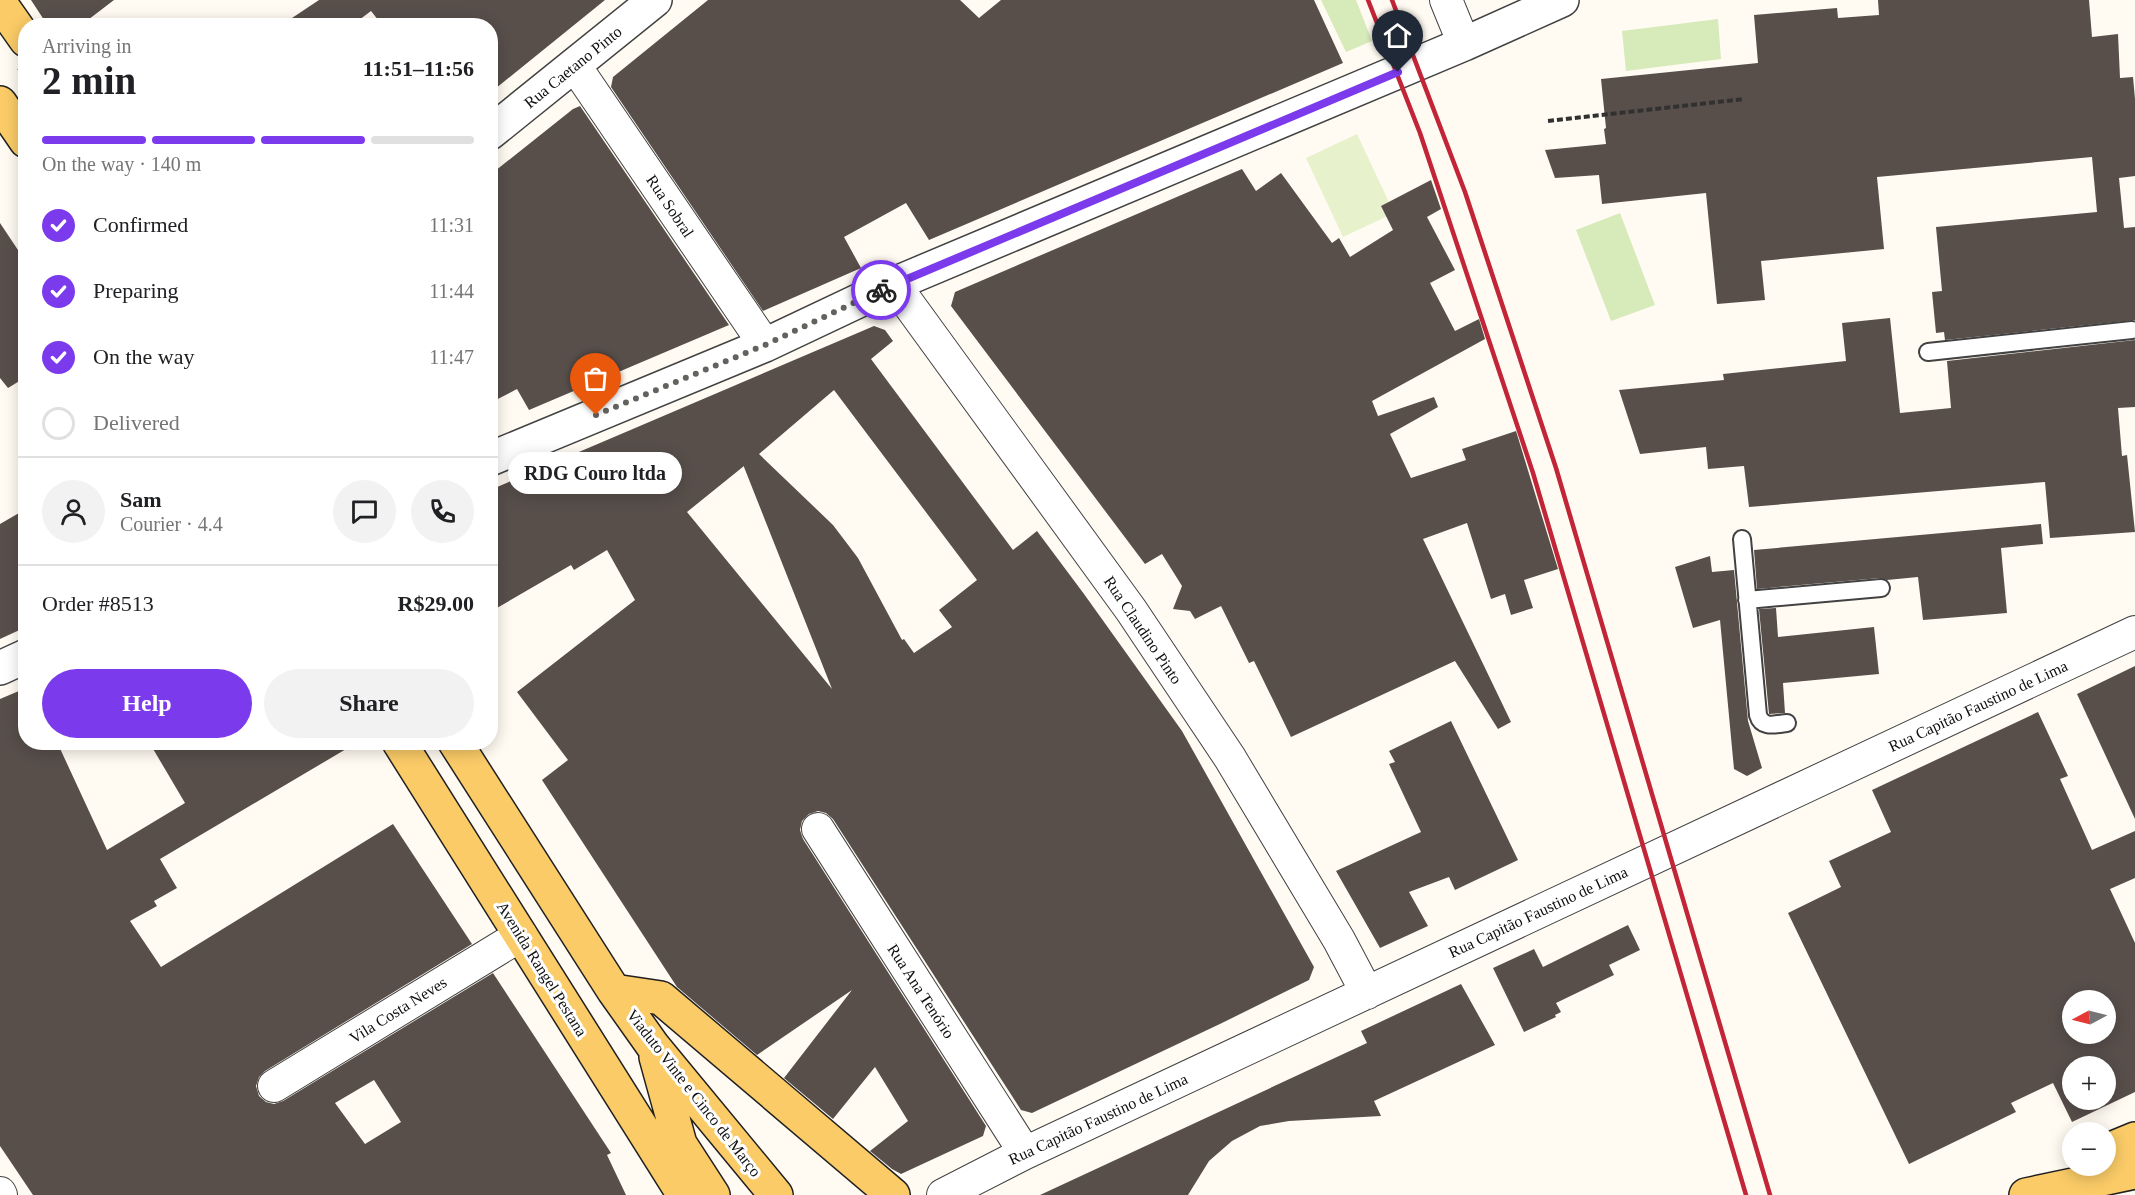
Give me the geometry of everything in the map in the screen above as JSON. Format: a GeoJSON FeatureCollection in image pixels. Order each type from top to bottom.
{"type":"FeatureCollection","features":[{"type":"Feature","properties":{"kind":"main road"},"geometry":{"type":"LineString","coordinates":[[0,3],[18,29]]}},
{"type":"Feature","properties":{"kind":"main road"},"geometry":{"type":"LineString","coordinates":[[0,103],[18,129]]}},
{"type":"Feature","properties":{"kind":"main road","name":"Avenida Rangel Pestana"},"geometry":{"type":"LineString","coordinates":[[404,750],[684,1195]]}},
{"type":"Feature","properties":{"kind":"main road"},"geometry":{"type":"LineString","coordinates":[[460,750],[614,991],[661,998],[893,1195]]}},
{"type":"Feature","properties":{"kind":"main road","name":"Viaduto Vinte e Cinco de Março"},"geometry":{"type":"LineString","coordinates":[[614,991],[653,1046],[776,1195]]}},
{"type":"Feature","properties":{"kind":"main road"},"geometry":{"type":"LineString","coordinates":[[653,1046],[680,1144],[713,1195]]}},
{"type":"Feature","properties":{"kind":"main road"},"geometry":{"type":"LineString","coordinates":[[2116,1147],[2135,1138]]}},
{"type":"Feature","properties":{"kind":"main road"},"geometry":{"type":"LineString","coordinates":[[2017,1195],[2062,1172]]}},
{"type":"Feature","properties":{"kind":"main road"},"geometry":{"type":"LineString","coordinates":[[2026,1195],[2135,1172]]}},
{"type":"Feature","properties":{"kind":"street","name":"Rua Caetano Pinto"},"geometry":{"type":"LineString","coordinates":[[498,127],[655,0]]}},
{"type":"Feature","properties":{"kind":"street"},"geometry":{"type":"LineString","coordinates":[[1446,0],[1464,45]]}},
{"type":"Feature","properties":{"kind":"street"},"geometry":{"type":"LineString","coordinates":[[498,456],[765,345],[894,284],[1464,45],[1562,0]]}},
{"type":"Feature","properties":{"kind":"street","name":"Rua Sobral"},"geometry":{"type":"LineString","coordinates":[[575,66],[765,345]]}},
{"type":"Feature","properties":{"kind":"street","name":"Rua Claudino Pinto"},"geometry":{"type":"LineString","coordinates":[[894,284],[1144,630],[1230,758],[1339,940],[1368,993]]}},
{"type":"Feature","properties":{"kind":"street","name":"Rua Capitão Faustino de Lima"},"geometry":{"type":"LineString","coordinates":[[943,1195],[1025,1153],[2135,632]]}},
{"type":"Feature","properties":{"kind":"street"},"geometry":{"type":"LineString","coordinates":[[0,668],[18,660]]}},
{"type":"Feature","properties":{"kind":"street","name":"Rua Ana Tenório"},"geometry":{"type":"LineString","coordinates":[[818,829],[1025,1153]]}},
{"type":"Feature","properties":{"kind":"street","name":"Vila Costa Neves"},"geometry":{"type":"LineString","coordinates":[[274,1086],[521,935]]}},
{"type":"Feature","properties":{"kind":"lane"},"geometry":{"type":"LineString","coordinates":[[1928,352],[2132,330]]}},
{"type":"Feature","properties":{"kind":"lane"},"geometry":{"type":"LineString","coordinates":[[1742,539],[1760,722],[1764,724],[1787,723]]}},
{"type":"Feature","properties":{"kind":"lane"},"geometry":{"type":"LineString","coordinates":[[1748,600],[1881,588]]}},
{"type":"Feature","properties":{"kind":"path"},"geometry":{"type":"LineString","coordinates":[[1548,121],[1744,99]]}},
{"type":"Feature","properties":{"kind":"green space"},"geometry":{"type":"Polygon","coordinates":[[[1321,0],[1356,0],[1372,41],[1346,52],[1321,0]]]}},
{"type":"Feature","properties":{"kind":"green space"},"geometry":{"type":"Polygon","coordinates":[[[1718,19],[1721,59],[1626,71],[1622,31],[1718,19]]]}},
{"type":"Feature","properties":{"kind":"green space"},"geometry":{"type":"Polygon","coordinates":[[[1357,134],[1394,213],[1343,237],[1306,158],[1357,134]]]}},
{"type":"Feature","properties":{"kind":"green space"},"geometry":{"type":"Polygon","coordinates":[[[1620,213],[1655,305],[1611,321],[1576,230],[1620,213]]]}},
{"type":"Feature","properties":{"kind":"building"},"geometry":{"type":"Polygon","coordinates":[[[31,0],[114,0],[90,18],[43,18],[31,0]]]}},
{"type":"Feature","properties":{"kind":"building"},"geometry":{"type":"Polygon","coordinates":[[[319,0],[605,0],[498,87],[498,18],[377,18],[371,11],[362,18],[292,18],[319,0]]]}},
{"type":"Feature","properties":{"kind":"building"},"geometry":{"type":"Polygon","coordinates":[[[708,0],[960,0],[979,18],[1001,0],[1314,0],[1343,63],[929,240],[906,203],[844,237],[861,268],[763,311],[611,87],[613,77],[708,0]]]}},
{"type":"Feature","properties":{"kind":"building"},"geometry":{"type":"Polygon","coordinates":[[[1878,0],[2089,0],[2092,37],[2118,34],[2120,78],[2133,77],[2135,99],[2135,176],[2119,178],[2124,228],[2135,227],[2135,320],[1945,340],[1944,332],[1936,333],[1932,292],[1942,291],[1936,227],[2097,212],[2092,157],[1877,177],[1884,249],[1761,261],[1765,300],[1717,304],[1706,193],[1602,204],[1599,175],[1555,178],[1545,150],[1606,144],[1601,79],[1758,63],[1754,15],[1837,8],[1838,18],[1879,15],[1878,0]]]}},
{"type":"Feature","properties":{"kind":"building"},"geometry":{"type":"Polygon","coordinates":[[[580,106],[729,325],[529,410],[517,389],[498,399],[498,169],[573,109],[580,106]]]}},
{"type":"Feature","properties":{"kind":"building"},"geometry":{"type":"Polygon","coordinates":[[[1242,169],[1256,191],[1281,173],[1332,243],[1339,238],[1350,257],[1393,230],[1381,206],[1431,180],[1441,209],[1427,217],[1455,270],[1430,283],[1455,331],[1479,319],[1485,339],[1372,401],[1378,416],[1434,397],[1438,407],[1390,434],[1411,478],[1466,460],[1462,449],[1516,431],[1558,569],[1524,580],[1533,608],[1511,615],[1505,594],[1491,599],[1467,523],[1423,539],[1511,722],[1498,729],[1455,661],[1291,737],[1254,661],[1249,663],[1221,606],[1195,619],[1190,611],[1173,609],[1182,586],[1162,554],[1145,564],[951,306],[955,292],[1242,169]]]}},
{"type":"Feature","properties":{"kind":"building"},"geometry":{"type":"Polygon","coordinates":[[[0,223],[18,250],[18,382],[8,388],[0,378],[0,223]]]}},
{"type":"Feature","properties":{"kind":"building"},"geometry":{"type":"Polygon","coordinates":[[[1890,318],[1900,413],[1951,408],[1947,361],[2135,340],[2135,407],[2118,408],[2122,456],[2127,455],[2135,532],[2050,538],[2045,482],[1749,507],[1744,466],[1708,469],[1706,447],[1640,454],[1619,390],[1724,380],[1723,374],[1846,361],[1842,323],[1890,318]]]}},
{"type":"Feature","properties":{"kind":"building"},"geometry":{"type":"Polygon","coordinates":[[[874,326],[885,330],[893,341],[871,359],[1013,550],[1037,531],[1182,731],[1314,967],[1309,980],[1032,1113],[1021,1110],[833,819],[826,813],[818,811],[809,814],[802,821],[800,830],[803,839],[986,1126],[983,1136],[901,1174],[892,1169],[870,1151],[908,1121],[875,1067],[833,1119],[784,1078],[852,990],[757,1055],[677,987],[542,780],[568,760],[517,692],[635,600],[607,550],[574,570],[571,565],[498,607],[498,487],[874,326]],[[834,390],[759,454],[833,525],[858,558],[902,640],[904,639],[914,653],[952,627],[939,610],[977,580],[834,390]],[[744,467],[687,512],[832,689],[744,467]]]}},
{"type":"Feature","properties":{"kind":"building"},"geometry":{"type":"Polygon","coordinates":[[[18,514],[18,631],[0,639],[0,524],[18,514]]]}},
{"type":"Feature","properties":{"kind":"building"},"geometry":{"type":"Polygon","coordinates":[[[2041,524],[2043,544],[2001,548],[2007,613],[1923,620],[1918,577],[1887,580],[1880,578],[1757,589],[1754,550],[2041,524]]]}},
{"type":"Feature","properties":{"kind":"building"},"geometry":{"type":"Polygon","coordinates":[[[1710,556],[1712,572],[1734,570],[1748,721],[1762,768],[1747,776],[1734,769],[1720,620],[1693,628],[1675,567],[1710,556]]]}},
{"type":"Feature","properties":{"kind":"building"},"geometry":{"type":"Polygon","coordinates":[[[1776,608],[1778,637],[1874,627],[1879,674],[1783,683],[1785,713],[1769,714],[1759,609],[1776,608]]]}},
{"type":"Feature","properties":{"kind":"building"},"geometry":{"type":"Polygon","coordinates":[[[2135,666],[2135,819],[2077,694],[2135,666]]]}},
{"type":"Feature","properties":{"kind":"building"},"geometry":{"type":"Polygon","coordinates":[[[18,691],[18,750],[61,750],[107,850],[185,803],[154,750],[344,750],[160,859],[177,888],[154,901],[157,906],[130,921],[161,967],[393,824],[472,944],[265,1071],[259,1077],[256,1086],[259,1096],[266,1102],[274,1104],[283,1101],[493,973],[611,1153],[607,1155],[626,1195],[33,1195],[0,1146],[0,699],[18,691]],[[374,1080],[335,1103],[365,1144],[401,1122],[374,1080]]]}},
{"type":"Feature","properties":{"kind":"building"},"geometry":{"type":"Polygon","coordinates":[[[2038,712],[2068,776],[2060,779],[2092,850],[2135,831],[2135,878],[2110,889],[2135,943],[2135,1092],[2116,1101],[2116,1056],[2062,1056],[2062,1101],[2053,1083],[2011,1103],[2016,1112],[1909,1164],[1788,913],[1841,887],[1829,861],[1891,832],[1872,790],[2038,712]]]}},
{"type":"Feature","properties":{"kind":"building"},"geometry":{"type":"Polygon","coordinates":[[[1451,721],[1518,860],[1455,890],[1449,877],[1409,892],[1428,926],[1380,948],[1336,871],[1421,832],[1389,764],[1395,762],[1389,751],[1451,721]]]}},
{"type":"Feature","properties":{"kind":"building"},"geometry":{"type":"Polygon","coordinates":[[[1628,925],[1640,950],[1609,965],[1614,975],[1556,1003],[1561,1012],[1555,1015],[1556,1017],[1524,1032],[1493,968],[1534,949],[1543,967],[1628,925]]]}},
{"type":"Feature","properties":{"kind":"building"},"geometry":{"type":"Polygon","coordinates":[[[1461,984],[1495,1045],[1374,1101],[1381,1116],[1289,1121],[1260,1126],[1232,1141],[1209,1161],[1188,1195],[1040,1195],[1367,1043],[1361,1031],[1461,984]]]}},
{"type":"Feature","properties":{"kind":"building"},"geometry":{"type":"Polygon","coordinates":[[[2066,1110],[2097,1110],[2072,1122],[2066,1110]]]}},
{"type":"Feature","properties":{"kind":"railway"},"geometry":{"type":"LineString","coordinates":[[1368,0],[1420,133],[1533,473],[1746,1195]]}},
{"type":"Feature","properties":{"kind":"railway"},"geometry":{"type":"LineString","coordinates":[[1392,0],[1465,192],[1556,468],[1770,1195]]}},
{"type":"Feature","properties":{"kind":"way so far"},"geometry":{"type":"LineString","coordinates":[[596,415],[765,345],[881,290]]}},
{"type":"Feature","properties":{"kind":"place","name":"RDG Couro ltda"},"geometry":{"type":"Point","coordinates":[596,415]}},
{"type":"Feature","properties":{"kind":"route"},"geometry":{"type":"LineString","coordinates":[[881,290],[1398,72]]}}]}
